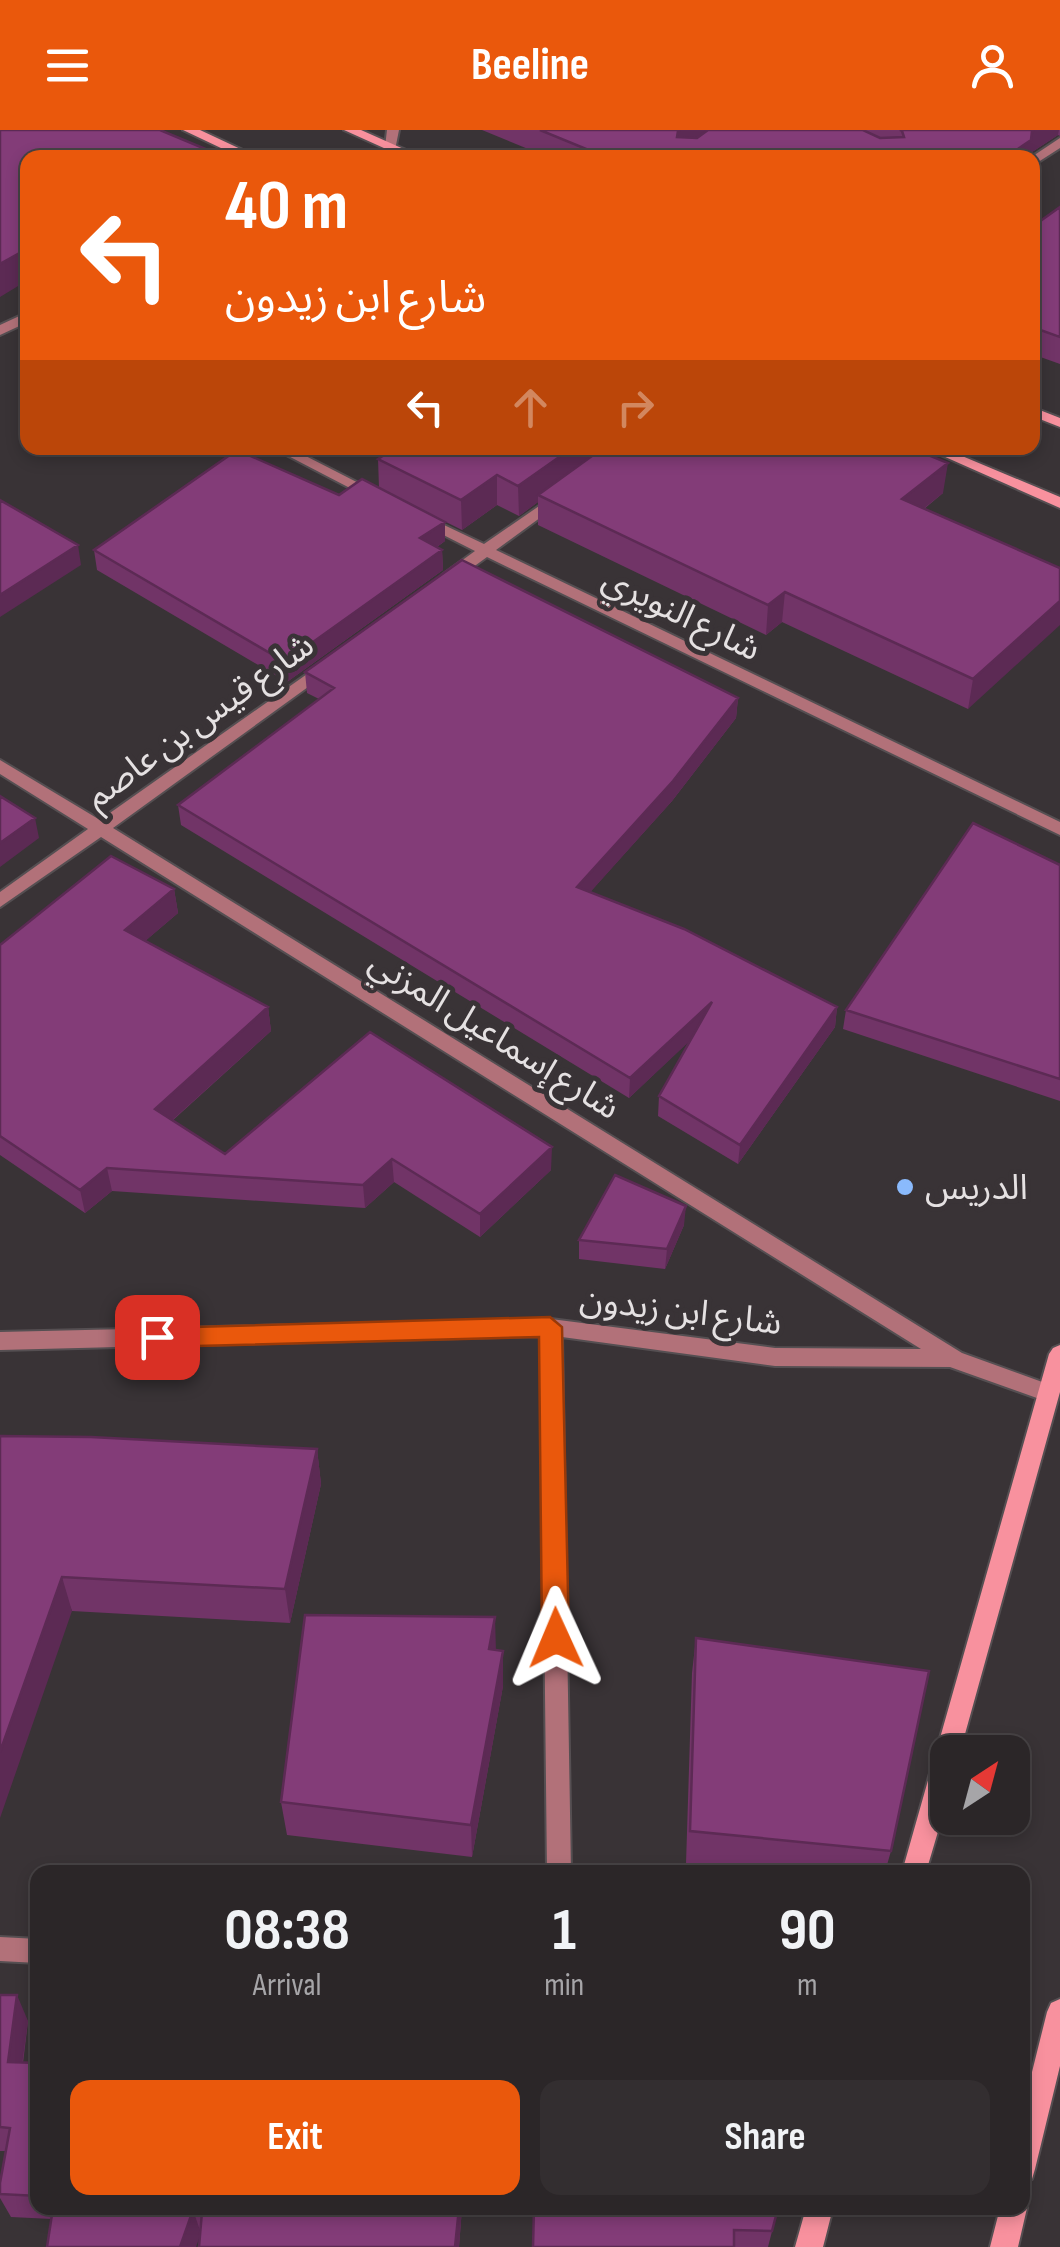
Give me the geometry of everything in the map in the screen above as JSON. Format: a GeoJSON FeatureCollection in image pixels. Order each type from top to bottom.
{"type":"FeatureCollection","features":[{"type":"Feature","properties":{"kind":"main road"},"geometry":{"type":"LineString","coordinates":[[189,130],[235,150]]}},
{"type":"Feature","properties":{"kind":"main road"},"geometry":{"type":"LineString","coordinates":[[350,130],[401,150]]}},
{"type":"Feature","properties":{"kind":"main road"},"geometry":{"type":"LineString","coordinates":[[948,455],[1060,503]]}},
{"type":"Feature","properties":{"kind":"main road"},"geometry":{"type":"LineString","coordinates":[[953,1735],[1060,1354]]}},
{"type":"Feature","properties":{"kind":"main road"},"geometry":{"type":"LineString","coordinates":[[916,1865],[930,1816]]}},
{"type":"Feature","properties":{"kind":"main road"},"geometry":{"type":"LineString","coordinates":[[1030,2136],[1060,2012]]}},
{"type":"Feature","properties":{"kind":"main road"},"geometry":{"type":"LineString","coordinates":[[809,2247],[818,2215]]}},
{"type":"Feature","properties":{"kind":"main road"},"geometry":{"type":"LineString","coordinates":[[1004,2247],[1012,2215]]}},
{"type":"Feature","properties":{"kind":"street"},"geometry":{"type":"LineString","coordinates":[[392,146],[393,130]]}},
{"type":"Feature","properties":{"kind":"street","name":"شارع النويري"},"geometry":{"type":"LineString","coordinates":[[294,455],[484,551],[1060,828]]}},
{"type":"Feature","properties":{"kind":"street"},"geometry":{"type":"LineString","coordinates":[[436,586],[580,482]]}},
{"type":"Feature","properties":{"kind":"street","name":"شارع قيس بن عاصم"},"geometry":{"type":"LineString","coordinates":[[0,901],[341,655]]}},
{"type":"Feature","properties":{"kind":"street","name":"شارع إسماعيل المزني"},"geometry":{"type":"LineString","coordinates":[[0,766],[954,1359]]}},
{"type":"Feature","properties":{"kind":"street"},"geometry":{"type":"LineString","coordinates":[[550,1327],[559,1865]]}},
{"type":"Feature","properties":{"kind":"street","name":"شارع ابن زيدون"},"geometry":{"type":"LineString","coordinates":[[0,1342],[550,1327],[775,1356],[954,1359],[1048,1393]]}},
{"type":"Feature","properties":{"kind":"street"},"geometry":{"type":"LineString","coordinates":[[0,1949],[30,1951]]}},
{"type":"Feature","properties":{"kind":"building"},"geometry":{"type":"Polygon","coordinates":[[[0,130],[160,130],[208,150],[20,150],[20,253],[0,264],[0,130]]]}},
{"type":"Feature","properties":{"kind":"building"},"geometry":{"type":"Polygon","coordinates":[[[540,130],[680,130],[677,137],[697,138],[708,130],[863,130],[880,138],[904,137],[900,130],[1034,130],[1031,140],[1017,150],[589,150],[540,130]]]}},
{"type":"Feature","properties":{"kind":"building"},"geometry":{"type":"Polygon","coordinates":[[[1060,207],[1060,337],[1040,330],[1040,221],[1060,207]]]}},
{"type":"Feature","properties":{"kind":"building"},"geometry":{"type":"Polygon","coordinates":[[[230,455],[248,455],[339,495],[362,479],[445,522],[420,538],[442,550],[285,662],[94,550],[230,455]]]}},
{"type":"Feature","properties":{"kind":"building"},"geometry":{"type":"Polygon","coordinates":[[[384,455],[562,455],[518,486],[497,475],[461,500],[378,459],[384,455]]]}},
{"type":"Feature","properties":{"kind":"building"},"geometry":{"type":"Polygon","coordinates":[[[593,455],[928,455],[948,463],[902,499],[1060,568],[1060,601],[973,679],[785,592],[768,605],[538,495],[593,455]]]}},
{"type":"Feature","properties":{"kind":"building"},"geometry":{"type":"Polygon","coordinates":[[[0,500],[78,545],[0,595],[0,500]]]}},
{"type":"Feature","properties":{"kind":"building"},"geometry":{"type":"Polygon","coordinates":[[[462,560],[738,698],[673,781],[577,887],[684,929],[837,1007],[740,1145],[659,1096],[712,1002],[630,1078],[178,805],[334,688],[305,672],[462,560]]]}},
{"type":"Feature","properties":{"kind":"building"},"geometry":{"type":"Polygon","coordinates":[[[0,796],[35,818],[0,843],[0,796]]]}},
{"type":"Feature","properties":{"kind":"building"},"geometry":{"type":"Polygon","coordinates":[[[973,823],[1060,865],[1060,1079],[846,1010],[973,823]]]}},
{"type":"Feature","properties":{"kind":"building"},"geometry":{"type":"Polygon","coordinates":[[[111,856],[174,889],[125,930],[268,1007],[155,1109],[225,1154],[370,1032],[552,1147],[480,1214],[392,1159],[363,1185],[107,1168],[80,1190],[0,1136],[0,945],[111,856]]]}},
{"type":"Feature","properties":{"kind":"building"},"geometry":{"type":"Polygon","coordinates":[[[615,1175],[686,1206],[667,1249],[579,1240],[615,1175]]]}},
{"type":"Feature","properties":{"kind":"building"},"geometry":{"type":"Polygon","coordinates":[[[0,1436],[317,1449],[285,1589],[62,1577],[0,1752],[0,1436]]]}},
{"type":"Feature","properties":{"kind":"building"},"geometry":{"type":"Polygon","coordinates":[[[305,1615],[495,1617],[489,1649],[503,1651],[471,1825],[281,1802],[305,1615]]]}},
{"type":"Feature","properties":{"kind":"building"},"geometry":{"type":"Polygon","coordinates":[[[696,1638],[929,1671],[891,1851],[690,1831],[696,1638]]]}},
{"type":"Feature","properties":{"kind":"building"},"geometry":{"type":"Polygon","coordinates":[[[0,1995],[17,1995],[8,2062],[30,2063],[30,2196],[0,2194],[10,2128],[0,2127],[0,1995]]]}},
{"type":"Feature","properties":{"kind":"building"},"geometry":{"type":"Polygon","coordinates":[[[52,2215],[191,2215],[180,2247],[47,2247],[52,2215]]]}},
{"type":"Feature","properties":{"kind":"building"},"geometry":{"type":"Polygon","coordinates":[[[202,2215],[458,2215],[455,2247],[199,2247],[202,2215]]]}},
{"type":"Feature","properties":{"kind":"building"},"geometry":{"type":"Polygon","coordinates":[[[534,2215],[776,2215],[772,2231],[734,2230],[734,2247],[533,2247],[534,2215]]]}},
{"type":"Feature","properties":{"kind":"place","name":"الدريس"},"geometry":{"type":"Point","coordinates":[905,1187]}},
{"type":"Feature","properties":{"kind":"route"},"geometry":{"type":"LineString","coordinates":[[157,1337],[550,1327],[556,1638]]}}]}
